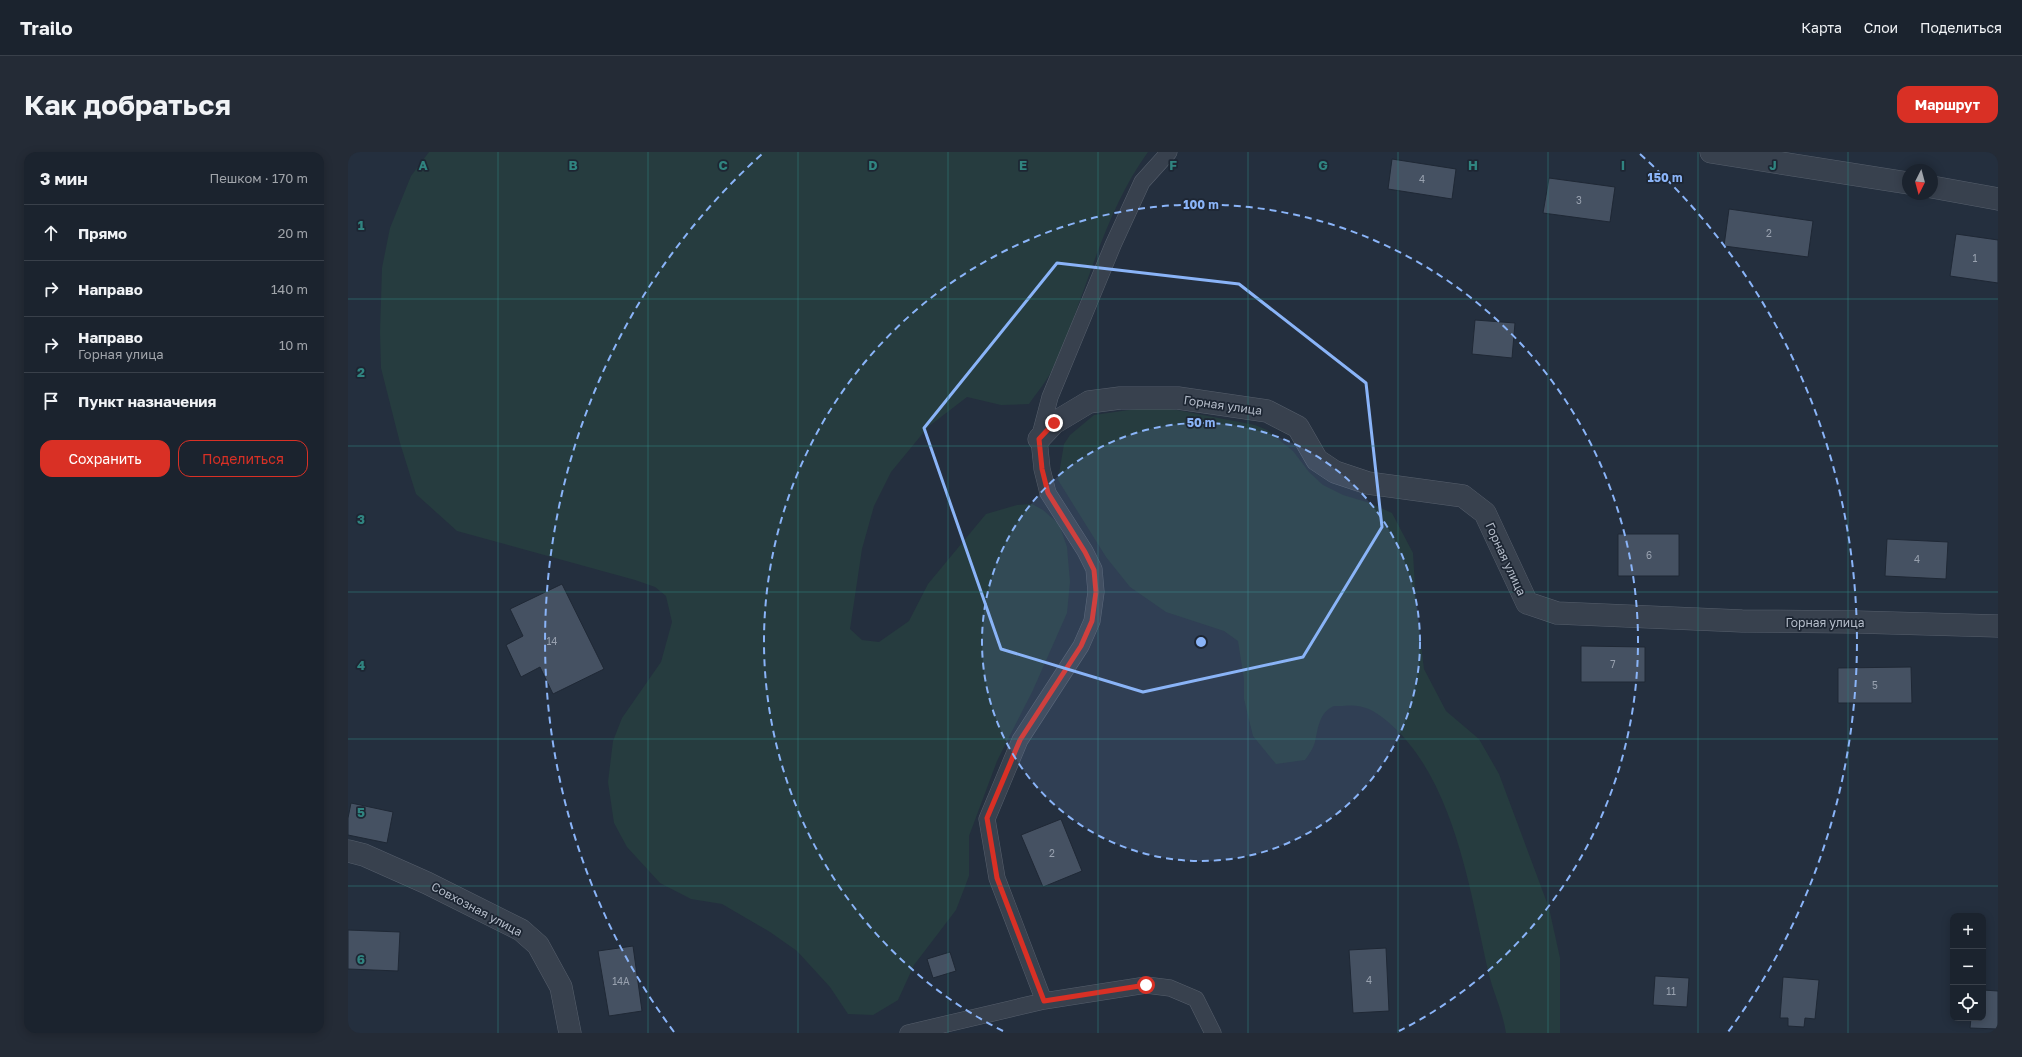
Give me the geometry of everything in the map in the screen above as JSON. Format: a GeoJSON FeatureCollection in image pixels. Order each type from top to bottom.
{"type":"FeatureCollection","features":[{"type":"Feature","properties":{"kind":"street"},"geometry":{"type":"LineString","coordinates":[[1711,152],[1902,182]]}},
{"type":"Feature","properties":{"kind":"street"},"geometry":{"type":"LineString","coordinates":[[1938,188],[1998,199]]}},
{"type":"Feature","properties":{"kind":"street","name":"Горная улица"},"geometry":{"type":"LineString","coordinates":[[1039,439],[1054,423],[1089,402],[1120,398],[1178,398],[1267,411],[1298,427],[1317,460],[1335,472],[1368,482],[1463,496],[1485,513],[1526,603],[1556,613],[1742,622],[1857,622],[1998,626]]}},
{"type":"Feature","properties":{"kind":"street","name":"Совхозная улица"},"geometry":{"type":"LineString","coordinates":[[348,851],[364,856],[427,883],[520,930],[538,945],[561,987],[570,1033]]}},
{"type":"Feature","properties":{"kind":"lane"},"geometry":{"type":"LineString","coordinates":[[1044,1001],[997,878],[987,818],[1020,740],[1081,646],[1092,621],[1096,592],[1094,570],[1085,552],[1048,493],[1042,469],[1039,439],[1050,397],[1112,245],[1142,182],[1169,152]]}},
{"type":"Feature","properties":{"kind":"lane"},"geometry":{"type":"LineString","coordinates":[[908,1033],[1044,1001],[1146,985],[1170,988],[1196,999],[1213,1033]]}},
{"type":"Feature","properties":{"kind":"highlighted area"},"geometry":{"type":"Polygon","coordinates":[[[1057,263],[1239,284],[1366,383],[1382,527],[1303,657],[1143,692],[1001,649],[924,428],[1057,263]]]}},
{"type":"Feature","properties":{"kind":"green space"},"geometry":{"type":"Polygon","coordinates":[[[429,152],[1148,152],[1132,176],[1106,229],[1076,312],[1052,371],[1029,404],[1001,405],[967,397],[928,427],[891,472],[874,506],[862,549],[850,629],[862,640],[879,642],[909,621],[928,584],[986,514],[1017,505],[1032,504],[1043,510],[1059,524],[1067,547],[1070,582],[1067,613],[1033,690],[997,761],[969,836],[969,876],[956,910],[914,965],[898,1000],[873,1015],[848,1014],[830,987],[797,951],[770,932],[722,904],[691,899],[660,883],[627,847],[614,823],[608,782],[613,741],[622,718],[661,662],[672,622],[666,596],[655,587],[635,580],[457,531],[416,494],[400,443],[381,368],[380,332],[382,268],[390,228],[411,176],[429,152]]]}},
{"type":"Feature","properties":{"kind":"green space"},"geometry":{"type":"Polygon","coordinates":[[[1156,406],[1255,425],[1267,430],[1293,451],[1309,472],[1323,485],[1343,495],[1370,503],[1392,513],[1413,553],[1416,604],[1424,669],[1446,711],[1479,739],[1499,774],[1549,908],[1560,958],[1560,1033],[1506,1033],[1503,1018],[1489,975],[1475,908],[1456,838],[1444,805],[1429,773],[1410,745],[1387,721],[1371,710],[1356,706],[1334,706],[1325,712],[1322,717],[1318,726],[1314,745],[1305,760],[1276,764],[1253,736],[1244,699],[1244,679],[1238,641],[1224,631],[1166,612],[1130,587],[1106,557],[1058,480],[1064,444],[1070,435],[1094,415],[1156,406]]]}},
{"type":"Feature","properties":{"kind":"building"},"geometry":{"type":"Polygon","coordinates":[[[1392,159],[1456,169],[1452,199],[1388,189],[1392,159]]]}},
{"type":"Feature","properties":{"kind":"building"},"geometry":{"type":"Polygon","coordinates":[[[1549,178],[1615,187],[1610,222],[1543,213],[1549,178]]]}},
{"type":"Feature","properties":{"kind":"building"},"geometry":{"type":"Polygon","coordinates":[[[1729,209],[1813,221],[1808,257],[1724,246],[1729,209]]]}},
{"type":"Feature","properties":{"kind":"building"},"geometry":{"type":"Polygon","coordinates":[[[1956,234],[1998,240],[1998,283],[1950,276],[1956,234]]]}},
{"type":"Feature","properties":{"kind":"building"},"geometry":{"type":"Polygon","coordinates":[[[1475,320],[1515,323],[1512,358],[1472,354],[1475,320]]]}},
{"type":"Feature","properties":{"kind":"building"},"geometry":{"type":"Polygon","coordinates":[[[1618,534],[1679,534],[1679,576],[1618,576],[1618,534]]]}},
{"type":"Feature","properties":{"kind":"building"},"geometry":{"type":"Polygon","coordinates":[[[1887,539],[1948,542],[1946,579],[1885,576],[1887,539]]]}},
{"type":"Feature","properties":{"kind":"building"},"geometry":{"type":"Polygon","coordinates":[[[562,584],[604,669],[553,694],[540,667],[521,677],[506,645],[523,636],[510,609],[562,584]]]}},
{"type":"Feature","properties":{"kind":"building"},"geometry":{"type":"Polygon","coordinates":[[[1581,646],[1645,647],[1645,682],[1581,682],[1581,646]]]}},
{"type":"Feature","properties":{"kind":"building"},"geometry":{"type":"Polygon","coordinates":[[[1911,667],[1912,703],[1838,703],[1838,668],[1911,667]]]}},
{"type":"Feature","properties":{"kind":"building"},"geometry":{"type":"Polygon","coordinates":[[[351,803],[393,812],[387,843],[348,835],[348,818],[351,803]]]}},
{"type":"Feature","properties":{"kind":"building"},"geometry":{"type":"Polygon","coordinates":[[[1061,819],[1082,871],[1043,887],[1021,835],[1061,819]]]}},
{"type":"Feature","properties":{"kind":"building"},"geometry":{"type":"Polygon","coordinates":[[[348,930],[400,932],[398,971],[348,969],[348,930]]]}},
{"type":"Feature","properties":{"kind":"building"},"geometry":{"type":"Polygon","coordinates":[[[633,946],[642,1011],[609,1016],[598,951],[633,946]]]}},
{"type":"Feature","properties":{"kind":"building"},"geometry":{"type":"Polygon","coordinates":[[[1386,948],[1389,1011],[1353,1013],[1349,950],[1386,948]]]}},
{"type":"Feature","properties":{"kind":"building"},"geometry":{"type":"Polygon","coordinates":[[[950,952],[956,971],[933,978],[927,959],[950,952]]]}},
{"type":"Feature","properties":{"kind":"building"},"geometry":{"type":"Polygon","coordinates":[[[1655,976],[1689,978],[1687,1007],[1653,1005],[1655,976]]]}},
{"type":"Feature","properties":{"kind":"building"},"geometry":{"type":"Polygon","coordinates":[[[1783,977],[1819,980],[1815,1019],[1805,1018],[1804,1027],[1788,1026],[1788,1018],[1780,1018],[1783,977]]]}},
{"type":"Feature","properties":{"kind":"building"},"geometry":{"type":"Polygon","coordinates":[[[1986,990],[1998,991],[1998,1029],[1970,1028],[1971,1021],[1986,1021],[1986,990]]]}},
{"type":"Feature","properties":{"kind":"route"},"geometry":{"type":"LineString","coordinates":[[1054,423],[1039,439],[1042,469],[1048,493],[1085,552],[1094,570],[1096,592],[1092,621],[1081,646],[1020,740],[987,818],[997,878],[1044,1001],[1146,985]]}}]}
